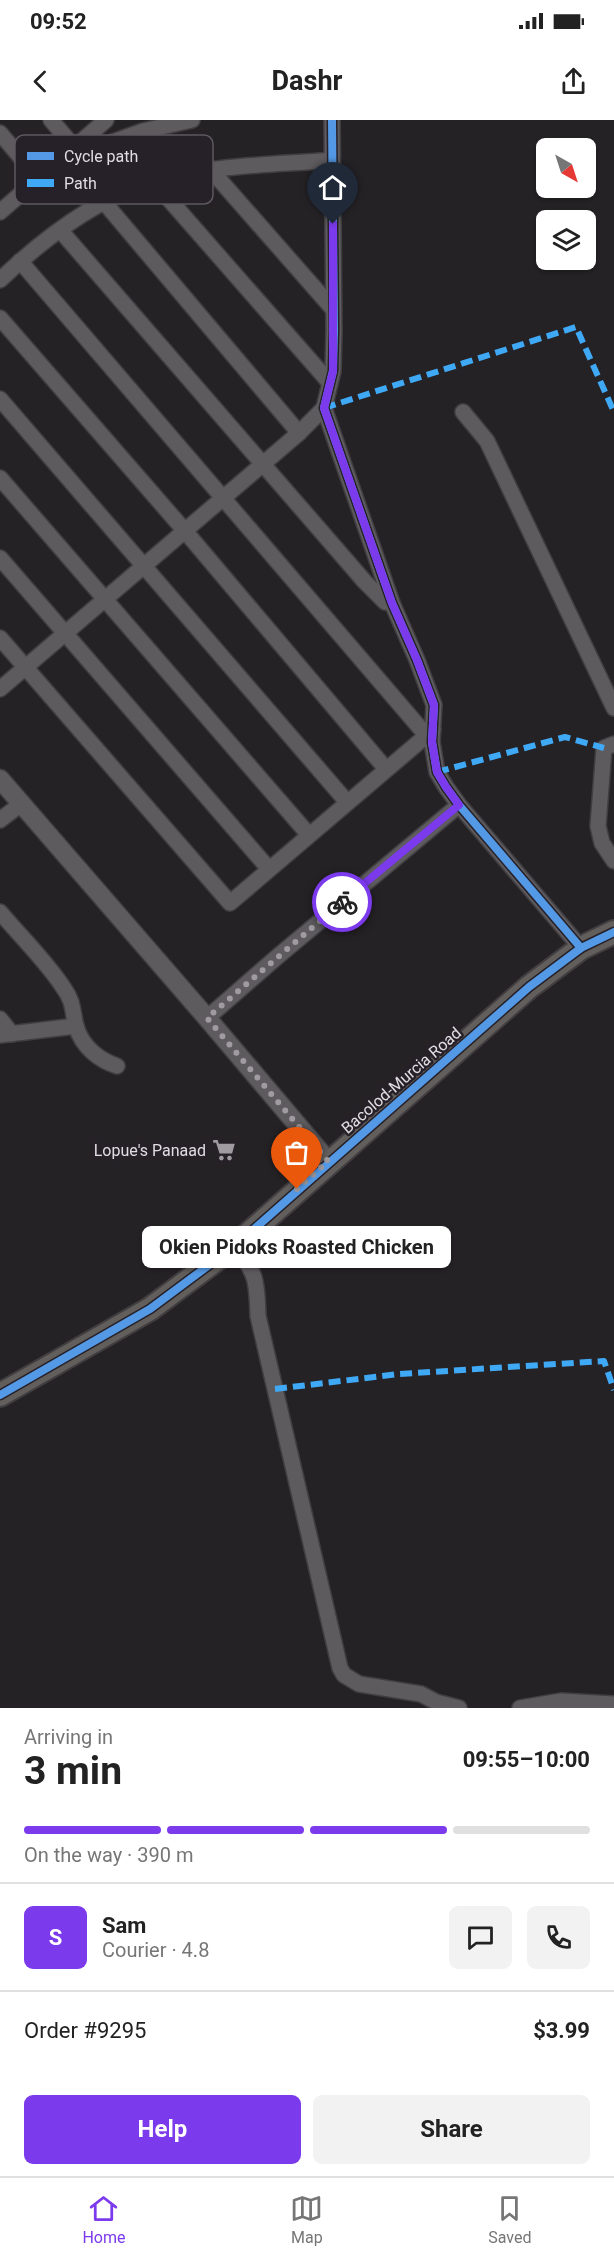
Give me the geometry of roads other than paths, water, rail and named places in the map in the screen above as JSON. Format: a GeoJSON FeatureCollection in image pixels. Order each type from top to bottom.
{"type":"FeatureCollection","features":[{"type":"Feature","properties":{"kind":"main road","name":"Bacolod-Murcia Road"},"geometry":{"type":"LineString","coordinates":[[0,1395],[150,1309],[236,1245],[328,1161],[529,987],[581,948],[614,932]]}},
{"type":"Feature","properties":{"kind":"street"},"geometry":{"type":"LineString","coordinates":[[51,120],[64,135]]}},
{"type":"Feature","properties":{"kind":"street"},"geometry":{"type":"LineString","coordinates":[[89,135],[106,120]]}},
{"type":"Feature","properties":{"kind":"street"},"geometry":{"type":"LineString","coordinates":[[133,135],[192,120]]}},
{"type":"Feature","properties":{"kind":"street"},"geometry":{"type":"LineString","coordinates":[[0,689],[223,499],[299,433],[324,408],[333,371],[332,120]]}},
{"type":"Feature","properties":{"kind":"street"},"geometry":{"type":"LineString","coordinates":[[0,133],[15,150]]}},
{"type":"Feature","properties":{"kind":"street"},"geometry":{"type":"LineString","coordinates":[[213,170],[332,160]]}},
{"type":"Feature","properties":{"kind":"street"},"geometry":{"type":"LineString","coordinates":[[213,172],[333,309]]}},
{"type":"Feature","properties":{"kind":"street"},"geometry":{"type":"LineString","coordinates":[[1,210],[15,198]]}},
{"type":"Feature","properties":{"kind":"street"},"geometry":{"type":"LineString","coordinates":[[0,280],[60,230],[101,204]]}},
{"type":"Feature","properties":{"kind":"street"},"geometry":{"type":"LineString","coordinates":[[106,204],[299,433]]}},
{"type":"Feature","properties":{"kind":"street"},"geometry":{"type":"LineString","coordinates":[[173,204],[330,383]]}},
{"type":"Feature","properties":{"kind":"street"},"geometry":{"type":"LineString","coordinates":[[60,230],[364,582],[385,602],[392,603]]}},
{"type":"Feature","properties":{"kind":"street"},"geometry":{"type":"LineString","coordinates":[[20,261],[223,499],[429,732]]}},
{"type":"Feature","properties":{"kind":"street"},"geometry":{"type":"LineString","coordinates":[[0,318],[185,531],[386,769]]}},
{"type":"Feature","properties":{"kind":"street"},"geometry":{"type":"LineString","coordinates":[[0,399],[347,802]]}},
{"type":"Feature","properties":{"kind":"street"},"geometry":{"type":"LineString","coordinates":[[324,408],[392,603],[434,705],[429,732],[437,772],[459,805],[581,948]]}},
{"type":"Feature","properties":{"kind":"street"},"geometry":{"type":"LineString","coordinates":[[464,412],[487,441],[614,708]]}},
{"type":"Feature","properties":{"kind":"street"},"geometry":{"type":"LineString","coordinates":[[0,478],[309,835]]}},
{"type":"Feature","properties":{"kind":"street"},"geometry":{"type":"LineString","coordinates":[[0,558],[269,869]]}},
{"type":"Feature","properties":{"kind":"street"},"geometry":{"type":"LineString","coordinates":[[0,638],[230,903],[429,732]]}},
{"type":"Feature","properties":{"kind":"street"},"geometry":{"type":"LineString","coordinates":[[614,729],[609,746],[598,825],[603,843],[614,861]]}},
{"type":"Feature","properties":{"kind":"street"},"geometry":{"type":"LineString","coordinates":[[0,779],[328,1161]]}},
{"type":"Feature","properties":{"kind":"street"},"geometry":{"type":"LineString","coordinates":[[0,820],[21,804]]}},
{"type":"Feature","properties":{"kind":"street"},"geometry":{"type":"LineString","coordinates":[[207,1018],[459,805]]}},
{"type":"Feature","properties":{"kind":"street"},"geometry":{"type":"LineString","coordinates":[[0,912],[63,987],[73,1004],[76,1026],[82,1038],[101,1061],[117,1066]]}},
{"type":"Feature","properties":{"kind":"street"},"geometry":{"type":"LineString","coordinates":[[0,1019],[6,1034],[76,1026]]}},
{"type":"Feature","properties":{"kind":"street"},"geometry":{"type":"LineString","coordinates":[[236,1245],[253,1271],[258,1286],[258,1316],[334,1644],[344,1675],[359,1684],[421,1694],[436,1702],[459,1708]]}},
{"type":"Feature","properties":{"kind":"street"},"geometry":{"type":"LineString","coordinates":[[520,1708],[561,1701],[614,1704]]}},
{"type":"Feature","properties":{"kind":"place","name":"Lopue's Panaad"},"geometry":{"type":"Point","coordinates":[224,1150]}},
{"type":"Feature","properties":{"kind":"place","name":"Okien Pidoks Roasted Chicken"},"geometry":{"type":"Point","coordinates":[297,1189]}}]}
